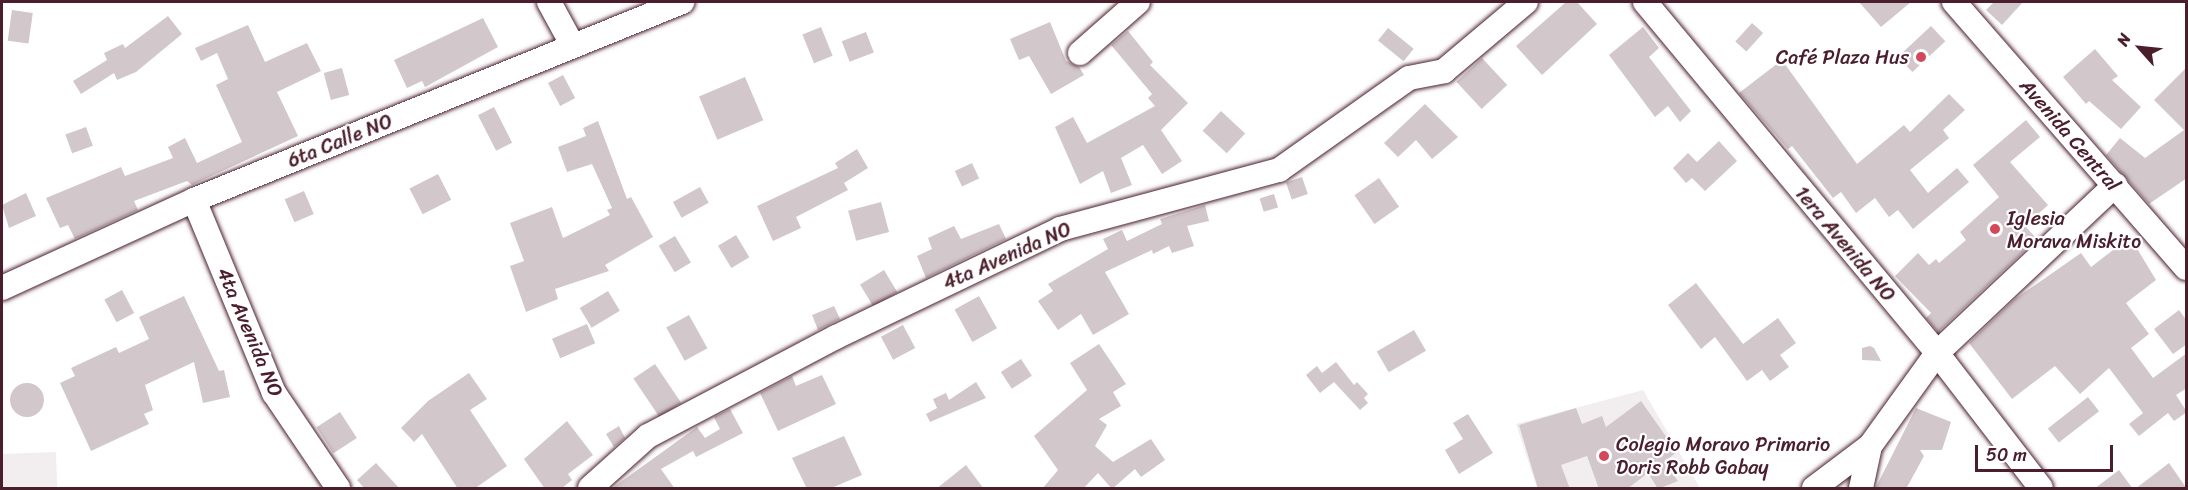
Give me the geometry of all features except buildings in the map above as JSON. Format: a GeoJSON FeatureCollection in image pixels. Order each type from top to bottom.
{"type":"FeatureCollection","features":[{"type":"Feature","properties":{"kind":"street"},"geometry":{"type":"LineString","coordinates":[[549,2],[573,46]]}},
{"type":"Feature","properties":{"kind":"street","name":"6ta Calle NO"},"geometry":{"type":"LineString","coordinates":[[2,288],[194,200],[682,2]]}},
{"type":"Feature","properties":{"kind":"street"},"geometry":{"type":"LineString","coordinates":[[1080,53],[1138,2]]}},
{"type":"Feature","properties":{"kind":"street","name":"4ta Avenida NO"},"geometry":{"type":"LineString","coordinates":[[590,489],[648,436],[836,337],[1060,229],[1279,170],[1409,78],[1444,71],[1526,2]]}},
{"type":"Feature","properties":{"kind":"street","name":"1era Avenida NO"},"geometry":{"type":"LineString","coordinates":[[1646,2],[1937,353],[2041,489]]}},
{"type":"Feature","properties":{"kind":"street","name":"Avenida Central"},"geometry":{"type":"LineString","coordinates":[[1954,2],[2187,268]]}},
{"type":"Feature","properties":{"kind":"street"},"geometry":{"type":"LineString","coordinates":[[1815,489],[1870,446],[1937,353],[2115,185]]}},
{"type":"Feature","properties":{"kind":"street","name":"4ta Avenida NO"},"geometry":{"type":"LineString","coordinates":[[194,200],[274,393],[338,489]]}},
{"type":"Feature","properties":{"kind":"street"},"geometry":{"type":"LineString","coordinates":[[1861,489],[1870,446]]}},
{"type":"Feature","properties":{"kind":"shaded area","name":"Colegio Moravo Primario Doris Robb Gabay"},"geometry":{"type":"Polygon","coordinates":[[[1643,390],[1700,488],[1537,488],[1516,424],[1643,390]]]}},
{"type":"Feature","properties":{"kind":"shaded area"},"geometry":{"type":"Polygon","coordinates":[[[56,452],[57,488],[3,488],[2,454],[56,452]]]}},
{"type":"Feature","properties":{"kind":"place","name":"Café Plaza Hus"},"geometry":{"type":"Point","coordinates":[1921,57]}},
{"type":"Feature","properties":{"kind":"place","name":"Iglesia Morava Miskito"},"geometry":{"type":"Point","coordinates":[1995,229]}},
{"type":"Feature","properties":{"kind":"place","name":"Colegio Moravo Primario Doris Robb Gabay"},"geometry":{"type":"Point","coordinates":[1604,456]}}]}
